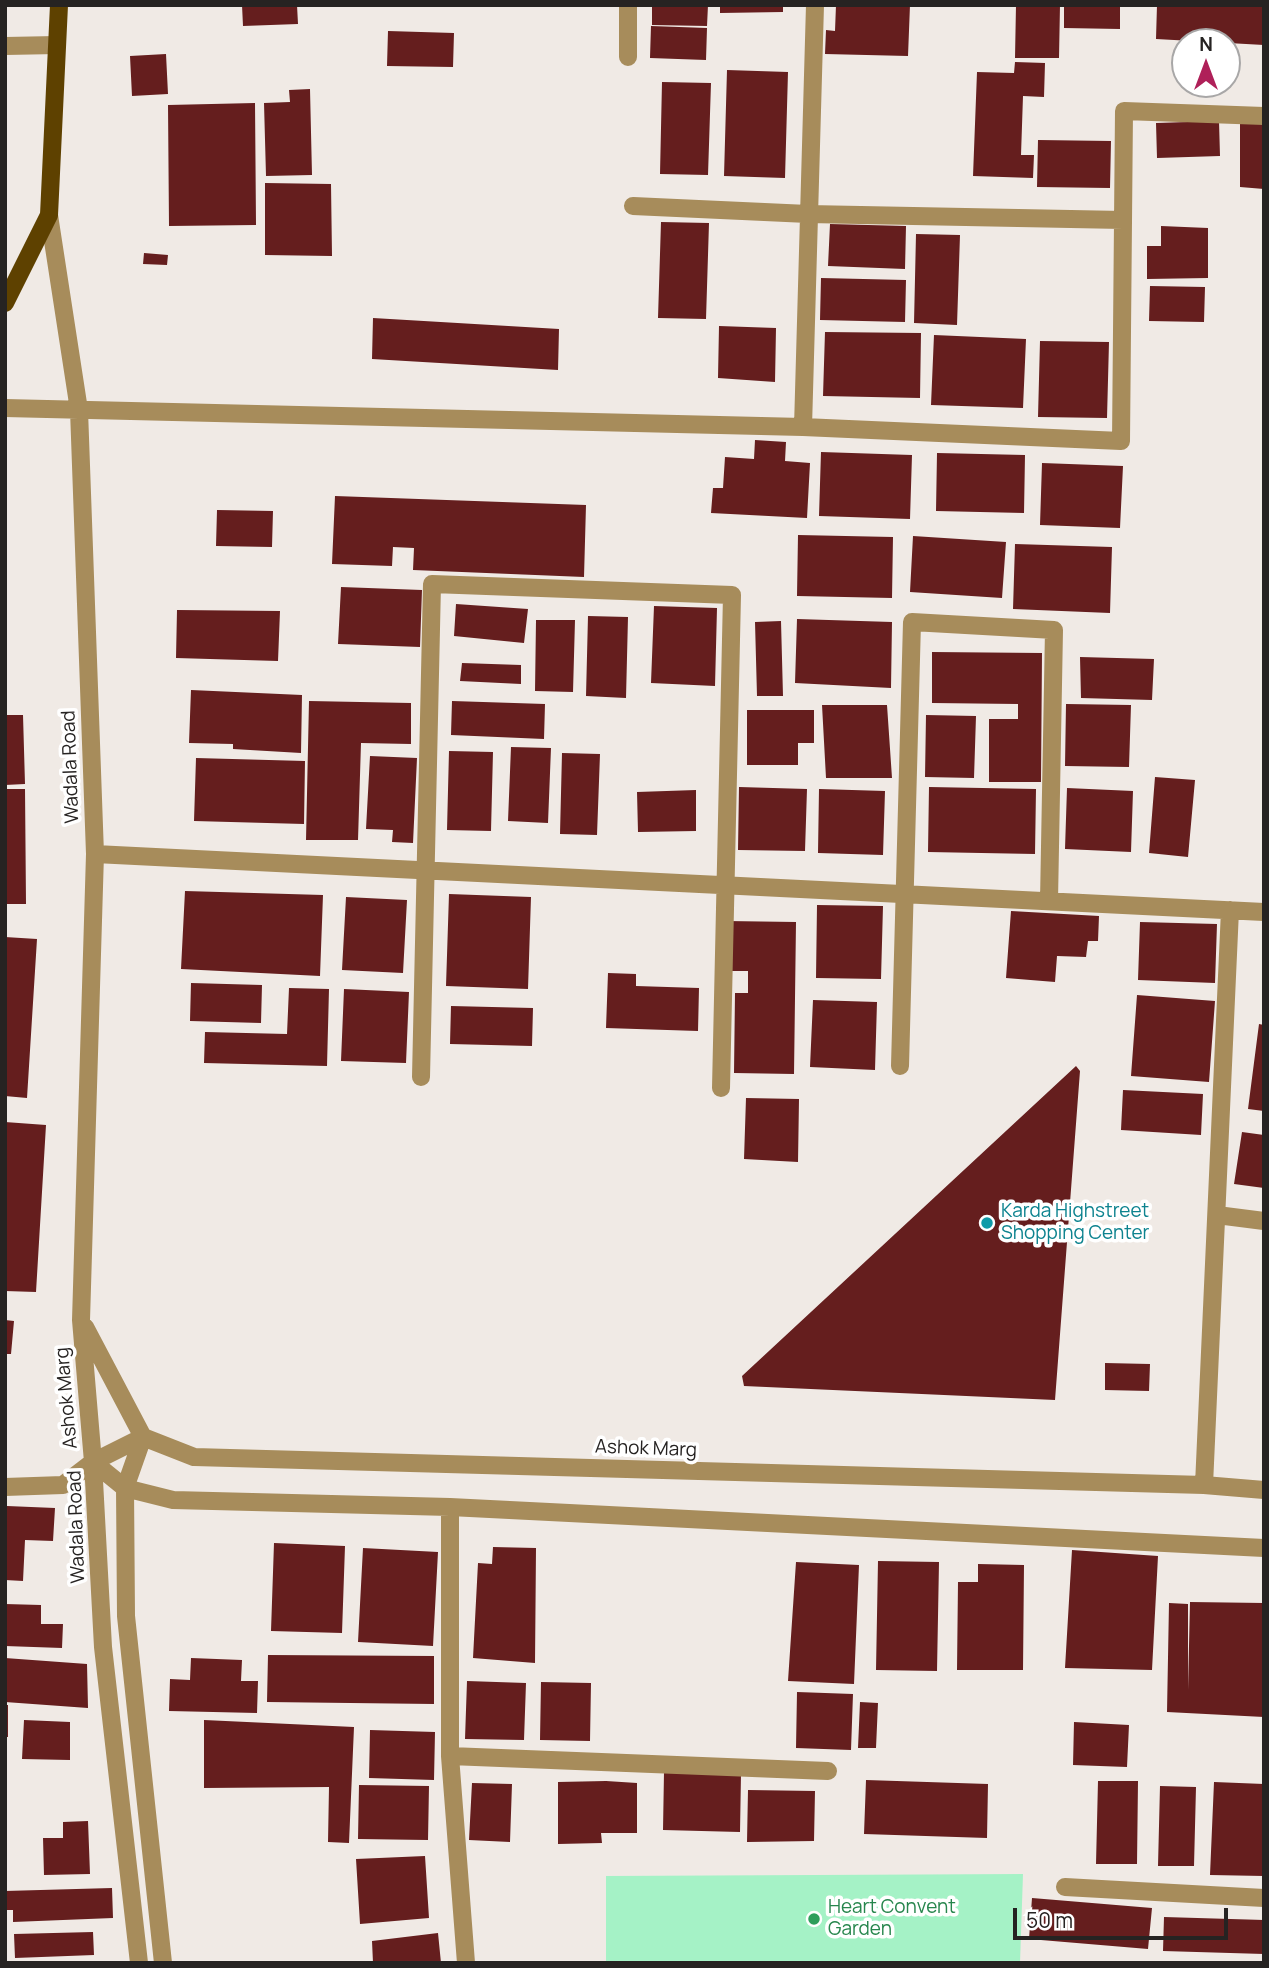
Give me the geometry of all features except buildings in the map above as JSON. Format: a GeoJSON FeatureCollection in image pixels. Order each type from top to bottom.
{"type":"FeatureCollection","features":[{"type":"Feature","properties":{"kind":"main road"},"geometry":{"type":"LineString","coordinates":[[8,294],[49,215],[59,5]]}},
{"type":"Feature","properties":{"kind":"street"},"geometry":{"type":"LineString","coordinates":[[628,5],[628,57]]}},
{"type":"Feature","properties":{"kind":"street"},"geometry":{"type":"LineString","coordinates":[[803,427],[814,5]]}},
{"type":"Feature","properties":{"kind":"street"},"geometry":{"type":"LineString","coordinates":[[5,46],[57,46]]}},
{"type":"Feature","properties":{"kind":"street"},"geometry":{"type":"LineString","coordinates":[[5,408],[803,427],[1121,441],[1124,111],[1264,116]]}},
{"type":"Feature","properties":{"kind":"street"},"geometry":{"type":"LineString","coordinates":[[634,206],[808,214],[1123,220]]}},
{"type":"Feature","properties":{"kind":"street","name":"Wadala Road"},"geometry":{"type":"LineString","coordinates":[[49,215],[79,410],[95,854],[81,1321]]}},
{"type":"Feature","properties":{"kind":"street"},"geometry":{"type":"LineString","coordinates":[[421,1077],[432,584],[732,595],[721,1088]]}},
{"type":"Feature","properties":{"kind":"street"},"geometry":{"type":"LineString","coordinates":[[900,1066],[902,894],[912,622],[1054,631],[1049,901]]}},
{"type":"Feature","properties":{"kind":"street"},"geometry":{"type":"LineString","coordinates":[[95,854],[1264,912]]}},
{"type":"Feature","properties":{"kind":"street"},"geometry":{"type":"LineString","coordinates":[[1205,1485],[1230,910]]}},
{"type":"Feature","properties":{"kind":"street"},"geometry":{"type":"LineString","coordinates":[[1217,1215],[1264,1221]]}},
{"type":"Feature","properties":{"kind":"street","name":"Ashok Marg"},"geometry":{"type":"LineString","coordinates":[[81,1321],[143,1437],[194,1457],[1205,1485],[1264,1490]]}},
{"type":"Feature","properties":{"kind":"street","name":"Ashok Marg"},"geometry":{"type":"LineString","coordinates":[[81,1321],[93,1462],[125,1488],[173,1500],[450,1507],[1264,1548]]}},
{"type":"Feature","properties":{"kind":"street"},"geometry":{"type":"LineString","coordinates":[[143,1437],[125,1488],[126,1616],[163,1963]]}},
{"type":"Feature","properties":{"kind":"street","name":"Wadala Road"},"geometry":{"type":"LineString","coordinates":[[139,1963],[103,1647],[93,1462],[143,1437]]}},
{"type":"Feature","properties":{"kind":"street"},"geometry":{"type":"LineString","coordinates":[[5,1488],[63,1485],[93,1462]]}},
{"type":"Feature","properties":{"kind":"street"},"geometry":{"type":"LineString","coordinates":[[450,1507],[450,1756],[466,1963]]}},
{"type":"Feature","properties":{"kind":"street"},"geometry":{"type":"LineString","coordinates":[[450,1756],[828,1771]]}},
{"type":"Feature","properties":{"kind":"street"},"geometry":{"type":"LineString","coordinates":[[1065,1887],[1264,1898]]}},
{"type":"Feature","properties":{"kind":"green space","name":"Heart Convent Garden"},"geometry":{"type":"Polygon","coordinates":[[[1023,1874],[1020,1963],[606,1963],[606,1876],[1023,1874]]]}},
{"type":"Feature","properties":{"kind":"place","name":"Karda Highstreet Shopping Center"},"geometry":{"type":"Point","coordinates":[987,1223]}},
{"type":"Feature","properties":{"kind":"place","name":"Heart Convent Garden"},"geometry":{"type":"Point","coordinates":[814,1919]}}]}
